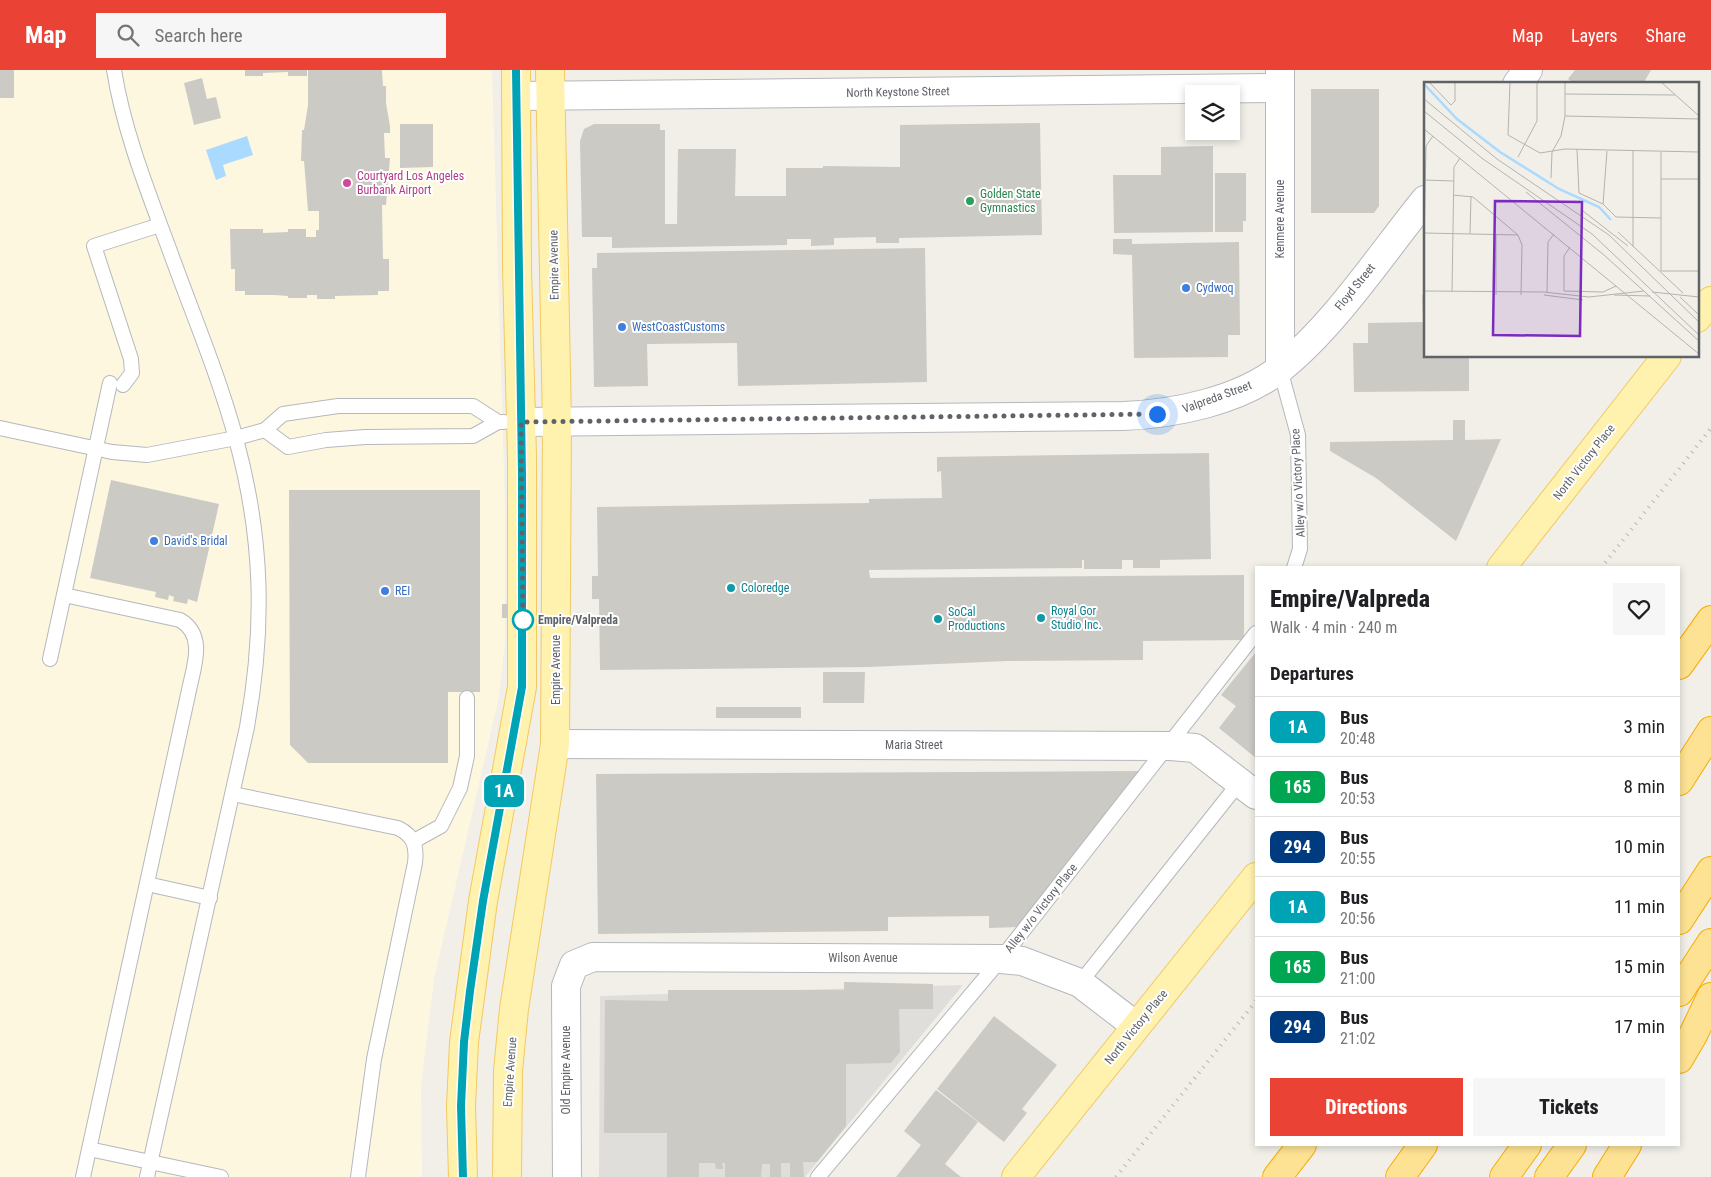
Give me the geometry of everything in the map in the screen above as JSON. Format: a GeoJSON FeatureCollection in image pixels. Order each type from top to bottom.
{"type":"FeatureCollection","features":[{"type":"Feature","properties":{"kind":"highway"},"geometry":{"type":"LineString","coordinates":[[1680,664],[1711,620]]}},
{"type":"Feature","properties":{"kind":"highway"},"geometry":{"type":"LineString","coordinates":[[1680,779],[1711,732]]}},
{"type":"Feature","properties":{"kind":"highway"},"geometry":{"type":"LineString","coordinates":[[1680,918],[1711,871]]}},
{"type":"Feature","properties":{"kind":"highway"},"geometry":{"type":"LineString","coordinates":[[1680,990],[1711,943]]}},
{"type":"Feature","properties":{"kind":"highway"},"geometry":{"type":"LineString","coordinates":[[1680,1057],[1711,997]]}},
{"type":"Feature","properties":{"kind":"highway"},"geometry":{"type":"LineString","coordinates":[[1277,1177],[1301,1146]]}},
{"type":"Feature","properties":{"kind":"highway"},"geometry":{"type":"LineString","coordinates":[[1400,1177],[1422,1146]]}},
{"type":"Feature","properties":{"kind":"highway"},"geometry":{"type":"LineString","coordinates":[[1504,1177],[1525,1146]]}},
{"type":"Feature","properties":{"kind":"highway"},"geometry":{"type":"LineString","coordinates":[[1549,1177],[1571,1146]]}},
{"type":"Feature","properties":{"kind":"highway"},"geometry":{"type":"LineString","coordinates":[[1607,1177],[1626,1146]]}},
{"type":"Feature","properties":{"kind":"main road"},"geometry":{"type":"LineString","coordinates":[[462,1177],[461,1106],[468,1013],[483,901],[522,687],[509,422],[516,83]]}},
{"type":"Feature","properties":{"kind":"main road","name":"Empire Avenue"},"geometry":{"type":"LineString","coordinates":[[507,1177],[508,1071],[514,1009],[555,744],[556,423],[550,83]]}},
{"type":"Feature","properties":{"kind":"main road","name":"North Victory Place"},"geometry":{"type":"LineString","coordinates":[[1503,566],[1665,358]]}},
{"type":"Feature","properties":{"kind":"main road","name":"North Victory Place"},"geometry":{"type":"LineString","coordinates":[[1016,1177],[1255,879]]}},
{"type":"Feature","properties":{"kind":"street"},"geometry":{"type":"LineString","coordinates":[[1519,82],[1528,70]]}},
{"type":"Feature","properties":{"kind":"street","name":"North Keystone Street"},"geometry":{"type":"LineString","coordinates":[[516,83],[1280,79]]}},
{"type":"Feature","properties":{"kind":"street","name":"Kenmere Avenue"},"geometry":{"type":"LineString","coordinates":[[1280,79],[1280,369]]}},
{"type":"Feature","properties":{"kind":"street","name":"Floyd Street"},"geometry":{"type":"LineString","coordinates":[[1280,369],[1327,322],[1424,201]]}},
{"type":"Feature","properties":{"kind":"street","name":"Valpreda Street"},"geometry":{"type":"LineString","coordinates":[[509,422],[556,423],[1157,414],[1184,410],[1209,402],[1258,382],[1280,369]]}},
{"type":"Feature","properties":{"kind":"street","name":"Maria Street"},"geometry":{"type":"LineString","coordinates":[[555,744],[1170,746],[1195,748],[1248,789]]}},
{"type":"Feature","properties":{"kind":"street","name":"Wilson Avenue"},"geometry":{"type":"LineString","coordinates":[[574,966],[593,957],[1001,959],[1022,961],[1080,983],[1136,1026]]}},
{"type":"Feature","properties":{"kind":"street","name":"Old Empire Avenue"},"geometry":{"type":"LineString","coordinates":[[566,1177],[566,986],[574,966]]}},
{"type":"Feature","properties":{"kind":"lane"},"geometry":{"type":"LineString","coordinates":[[114,70],[126,124],[236,438],[254,532],[260,629],[253,694],[233,794],[147,1177]]}},
{"type":"Feature","properties":{"kind":"lane"},"geometry":{"type":"LineString","coordinates":[[50,659],[96,449],[116,384],[132,373],[131,359],[94,246],[160,225]]}},
{"type":"Feature","properties":{"kind":"lane","name":"Alley w/o Victory Place"},"geometry":{"type":"LineString","coordinates":[[1280,369],[1298,435],[1300,549],[1295,566]]}},
{"type":"Feature","properties":{"kind":"lane"},"geometry":{"type":"LineString","coordinates":[[0,428],[96,449],[147,455],[236,438],[265,430],[283,414],[356,405],[473,406],[509,422]]}},
{"type":"Feature","properties":{"kind":"lane"},"geometry":{"type":"LineString","coordinates":[[265,430],[288,447],[326,440],[355,438],[473,436],[509,422]]}},
{"type":"Feature","properties":{"kind":"lane"},"geometry":{"type":"LineString","coordinates":[[64,594],[180,620],[188,625],[195,638],[197,654],[83,1177]]}},
{"type":"Feature","properties":{"kind":"lane","name":"Alley w/o Victory Place"},"geometry":{"type":"LineString","coordinates":[[818,1177],[1001,959],[1170,746],[1255,634]]}},
{"type":"Feature","properties":{"kind":"lane"},"geometry":{"type":"LineString","coordinates":[[414,841],[441,826],[460,788],[467,756],[467,698]]}},
{"type":"Feature","properties":{"kind":"lane"},"geometry":{"type":"LineString","coordinates":[[1080,983],[1248,789]]}},
{"type":"Feature","properties":{"kind":"lane"},"geometry":{"type":"LineString","coordinates":[[233,794],[398,828],[407,833],[414,841],[416,851],[415,863],[374,1059],[358,1177]]}},
{"type":"Feature","properties":{"kind":"lane"},"geometry":{"type":"LineString","coordinates":[[147,884],[210,898]]}},
{"type":"Feature","properties":{"kind":"lane"},"geometry":{"type":"LineString","coordinates":[[89,1149],[221,1177]]}},
{"type":"Feature","properties":{"kind":"shaded area"},"geometry":{"type":"Polygon","coordinates":[[[0,70],[492,70],[505,507],[505,643],[499,697],[434,979],[421,1086],[422,1177],[0,1177],[0,70]]]}},
{"type":"Feature","properties":{"kind":"shaded area"},"geometry":{"type":"Polygon","coordinates":[[[963,985],[805,1177],[599,1177],[600,996],[963,985]]]}},
{"type":"Feature","properties":{"kind":"water"},"geometry":{"type":"Polygon","coordinates":[[[247,136],[253,155],[223,165],[226,176],[216,180],[206,150],[247,136]]]}},
{"type":"Feature","properties":{"kind":"building"},"geometry":{"type":"Polygon","coordinates":[[[0,70],[14,70],[14,98],[0,98],[0,70]]]}},
{"type":"Feature","properties":{"kind":"building"},"geometry":{"type":"Polygon","coordinates":[[[245,70],[307,70],[307,76],[288,76],[288,72],[263,73],[263,76],[245,76],[245,70]]]}},
{"type":"Feature","properties":{"kind":"building","name":"Courtyard Los Angeles Burbank Airport"},"geometry":{"type":"Polygon","coordinates":[[[308,70],[382,70],[383,86],[386,86],[386,103],[390,126],[390,133],[384,133],[385,158],[390,158],[386,205],[382,205],[383,259],[389,259],[389,291],[378,291],[378,295],[335,296],[335,299],[317,299],[317,295],[307,295],[307,298],[288,298],[288,296],[274,295],[245,295],[245,291],[235,291],[235,269],[231,269],[230,229],[263,229],[263,233],[288,232],[288,229],[306,229],[306,237],[316,237],[316,230],[319,230],[319,211],[308,211],[304,161],[301,161],[302,130],[304,130],[308,105],[308,70]]]}},
{"type":"Feature","properties":{"kind":"building"},"geometry":{"type":"Polygon","coordinates":[[[1575,70],[1651,70],[1644,82],[1572,82],[1568,79],[1575,70]]]}},
{"type":"Feature","properties":{"kind":"building"},"geometry":{"type":"Polygon","coordinates":[[[202,78],[207,99],[216,97],[221,118],[194,125],[184,83],[202,78]]]}},
{"type":"Feature","properties":{"kind":"building"},"geometry":{"type":"Polygon","coordinates":[[[1311,89],[1379,89],[1379,206],[1374,213],[1311,213],[1311,89]]]}},
{"type":"Feature","properties":{"kind":"building"},"geometry":{"type":"Polygon","coordinates":[[[1040,123],[1042,235],[899,238],[899,243],[876,243],[876,237],[834,238],[834,245],[811,246],[811,239],[787,239],[787,245],[612,248],[612,237],[582,237],[580,141],[584,129],[594,124],[660,124],[660,130],[665,130],[665,224],[677,224],[678,149],[736,149],[735,196],[786,196],[786,168],[823,168],[823,166],[900,167],[900,125],[1040,123]]]}},
{"type":"Feature","properties":{"kind":"building"},"geometry":{"type":"Polygon","coordinates":[[[400,124],[433,124],[433,167],[400,168],[400,124]]]}},
{"type":"Feature","properties":{"kind":"building"},"geometry":{"type":"Polygon","coordinates":[[[1213,146],[1213,232],[1114,233],[1113,175],[1161,175],[1161,147],[1213,146]]]}},
{"type":"Feature","properties":{"kind":"building"},"geometry":{"type":"Polygon","coordinates":[[[1215,173],[1246,173],[1246,221],[1243,221],[1243,232],[1215,232],[1215,173]]]}},
{"type":"Feature","properties":{"kind":"building","name":"Cydwoq"},"geometry":{"type":"Polygon","coordinates":[[[1113,239],[1132,239],[1132,244],[1239,242],[1240,335],[1228,335],[1228,357],[1134,358],[1132,255],[1113,254],[1113,239]]]}},
{"type":"Feature","properties":{"kind":"building"},"geometry":{"type":"Polygon","coordinates":[[[925,248],[927,382],[738,386],[737,343],[647,344],[648,386],[594,387],[592,268],[597,268],[597,253],[925,248]]]}},
{"type":"Feature","properties":{"kind":"building"},"geometry":{"type":"Polygon","coordinates":[[[1422,295],[1424,295],[1424,358],[1469,358],[1469,391],[1354,392],[1353,343],[1368,343],[1368,323],[1423,322],[1422,295]]]}},
{"type":"Feature","properties":{"kind":"building"},"geometry":{"type":"Polygon","coordinates":[[[1453,420],[1465,420],[1465,440],[1501,439],[1456,541],[1376,478],[1330,451],[1330,442],[1453,440],[1453,420]]]}},
{"type":"Feature","properties":{"kind":"building"},"geometry":{"type":"Polygon","coordinates":[[[1209,453],[1211,559],[1160,560],[1160,568],[1133,568],[1133,560],[1122,560],[1122,569],[1084,569],[1084,560],[1082,560],[1082,568],[869,570],[870,578],[1244,575],[1244,640],[1143,641],[1143,660],[1008,661],[869,667],[600,670],[599,599],[592,599],[592,576],[598,576],[597,507],[869,503],[869,499],[942,498],[941,471],[937,472],[937,457],[1209,453]]]}},
{"type":"Feature","properties":{"kind":"building","name":"David's Bridal"},"geometry":{"type":"Polygon","coordinates":[[[111,480],[219,504],[197,602],[188,599],[187,604],[173,601],[174,597],[169,595],[168,600],[155,597],[156,592],[90,578],[111,480]]]}},
{"type":"Feature","properties":{"kind":"building","name":"REI"},"geometry":{"type":"Polygon","coordinates":[[[289,490],[480,490],[480,692],[448,692],[448,763],[308,763],[290,745],[289,490]]]}},
{"type":"Feature","properties":{"kind":"building"},"geometry":{"type":"Polygon","coordinates":[[[502,604],[508,604],[508,618],[502,618],[502,604]]]}},
{"type":"Feature","properties":{"kind":"building"},"geometry":{"type":"Polygon","coordinates":[[[1255,653],[1255,757],[1219,728],[1236,706],[1221,695],[1255,653]]]}},
{"type":"Feature","properties":{"kind":"building"},"geometry":{"type":"Polygon","coordinates":[[[823,672],[865,672],[864,703],[823,703],[823,672]]]}},
{"type":"Feature","properties":{"kind":"building"},"geometry":{"type":"Polygon","coordinates":[[[716,707],[801,707],[801,718],[716,718],[716,707]]]}},
{"type":"Feature","properties":{"kind":"building"},"geometry":{"type":"Polygon","coordinates":[[[1139,771],[1139,775],[1018,927],[989,928],[989,916],[888,917],[888,931],[598,934],[596,774],[1139,771]]]}},
{"type":"Feature","properties":{"kind":"building"},"geometry":{"type":"Polygon","coordinates":[[[844,982],[933,984],[933,1009],[899,1009],[900,1052],[891,1063],[846,1064],[846,1126],[817,1162],[803,1162],[804,1177],[790,1177],[790,1163],[781,1163],[781,1177],[770,1177],[770,1164],[762,1164],[761,1177],[725,1177],[725,1163],[722,1163],[723,1169],[716,1169],[715,1163],[699,1163],[699,1177],[667,1177],[667,1133],[604,1133],[605,1000],[668,1001],[668,990],[844,990],[844,982]]]}},
{"type":"Feature","properties":{"kind":"building"},"geometry":{"type":"Polygon","coordinates":[[[994,1016],[1057,1065],[1022,1109],[1027,1113],[1004,1142],[937,1089],[994,1016]]]}},
{"type":"Feature","properties":{"kind":"building"},"geometry":{"type":"Polygon","coordinates":[[[936,1090],[978,1122],[945,1164],[961,1177],[896,1177],[921,1145],[904,1131],[936,1090]]]}},
{"type":"Feature","properties":{"kind":"railway"},"geometry":{"type":"LineString","coordinates":[[1603,566],[1711,428]]}},
{"type":"Feature","properties":{"kind":"railway"},"geometry":{"type":"LineString","coordinates":[[1116,1177],[1255,1002]]}},
{"type":"Feature","properties":{"kind":"bus line","name":"1A"},"geometry":{"type":"LineString","coordinates":[[463,1177],[461,1106],[464,1042],[470,991],[483,901],[522,687],[522,476],[517,268],[516,70]]}},
{"type":"Feature","properties":{"kind":"place","name":"Courtyard Los Angeles Burbank Airport"},"geometry":{"type":"Point","coordinates":[347,183]}},
{"type":"Feature","properties":{"kind":"place","name":"Golden State Gymnastics"},"geometry":{"type":"Point","coordinates":[970,201]}},
{"type":"Feature","properties":{"kind":"place","name":"Cydwoq"},"geometry":{"type":"Point","coordinates":[1186,288]}},
{"type":"Feature","properties":{"kind":"place","name":"WestCoastCustoms"},"geometry":{"type":"Point","coordinates":[622,327]}},
{"type":"Feature","properties":{"kind":"place","name":"David's Bridal"},"geometry":{"type":"Point","coordinates":[154,541]}},
{"type":"Feature","properties":{"kind":"place","name":"Coloredge"},"geometry":{"type":"Point","coordinates":[731,588]}},
{"type":"Feature","properties":{"kind":"place","name":"REI"},"geometry":{"type":"Point","coordinates":[385,591]}},
{"type":"Feature","properties":{"kind":"place","name":"Royal Gor Studio Inc."},"geometry":{"type":"Point","coordinates":[1041,618]}},
{"type":"Feature","properties":{"kind":"place","name":"SoCal Productions"},"geometry":{"type":"Point","coordinates":[938,619]}},
{"type":"Feature","properties":{"kind":"place","name":"Empire/Valpreda"},"geometry":{"type":"Point","coordinates":[523,620]}},
{"type":"Feature","properties":{"kind":"route"},"geometry":{"type":"LineString","coordinates":[[523,620],[523,626],[521,422],[1103,417],[1157,414]]}}]}
